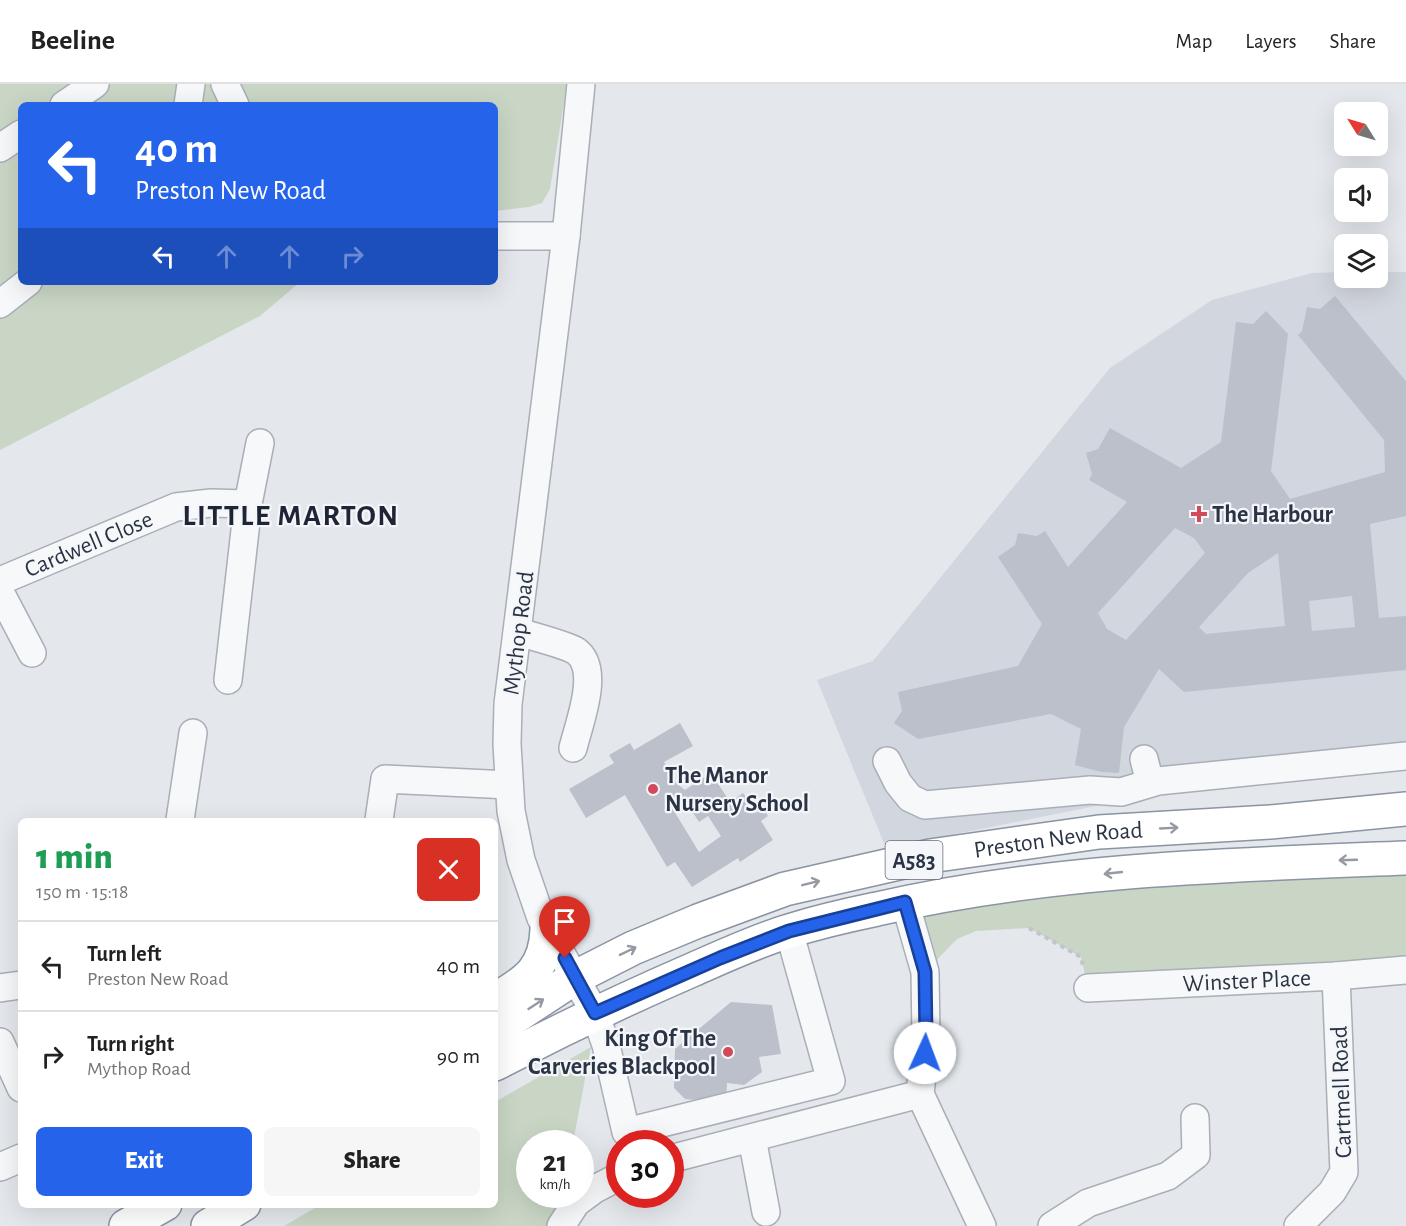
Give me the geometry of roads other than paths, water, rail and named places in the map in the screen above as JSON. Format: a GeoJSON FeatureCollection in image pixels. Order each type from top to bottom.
{"type":"FeatureCollection","features":[{"type":"Feature","properties":{"kind":"highway","name":"Preston New Road"},"geometry":{"type":"LineString","coordinates":[[498,1028],[576,977],[644,943],[785,889],[930,856],[1099,832],[1270,822],[1406,809]]}},
{"type":"Feature","properties":{"kind":"highway","name":"Preston New Road"},"geometry":{"type":"LineString","coordinates":[[498,1062],[595,1013],[720,958],[789,931],[905,902],[1033,881],[1129,872],[1406,858]]}},
{"type":"Feature","properties":{"kind":"highway"},"geometry":{"type":"LineString","coordinates":[[498,998],[522,984],[535,972],[547,943],[547,929]]}},
{"type":"Feature","properties":{"kind":"highway"},"geometry":{"type":"LineString","coordinates":[[126,1226],[158,1208]]}},
{"type":"Feature","properties":{"kind":"highway"},"geometry":{"type":"LineString","coordinates":[[208,1226],[237,1208]]}},
{"type":"Feature","properties":{"kind":"street"},"geometry":{"type":"LineString","coordinates":[[188,102],[191,84]]}},
{"type":"Feature","properties":{"kind":"street"},"geometry":{"type":"LineString","coordinates":[[225,84],[234,102]]}},
{"type":"Feature","properties":{"kind":"street","name":"Mythop Road"},"geometry":{"type":"LineString","coordinates":[[581,84],[566,236],[519,632],[508,704],[507,744],[511,811],[520,860],[541,918],[595,1013],[606,1045],[626,1132],[831,1080],[789,931]]}},
{"type":"Feature","properties":{"kind":"street"},"geometry":{"type":"LineString","coordinates":[[68,102],[88,86]]}},
{"type":"Feature","properties":{"kind":"street"},"geometry":{"type":"LineString","coordinates":[[498,236],[566,236]]}},
{"type":"Feature","properties":{"kind":"street"},"geometry":{"type":"LineString","coordinates":[[0,304],[24,285]]}},
{"type":"Feature","properties":{"kind":"street"},"geometry":{"type":"LineString","coordinates":[[228,680],[248,504],[260,443]]}},
{"type":"Feature","properties":{"kind":"street","name":"Cardwell Close"},"geometry":{"type":"LineString","coordinates":[[0,581],[176,507],[211,503],[248,504]]}},
{"type":"Feature","properties":{"kind":"street"},"geometry":{"type":"LineString","coordinates":[[0,592],[32,653]]}},
{"type":"Feature","properties":{"kind":"street"},"geometry":{"type":"LineString","coordinates":[[519,632],[576,651],[588,668],[587,693],[573,748]]}},
{"type":"Feature","properties":{"kind":"street"},"geometry":{"type":"LineString","coordinates":[[180,818],[193,733]]}},
{"type":"Feature","properties":{"kind":"street"},"geometry":{"type":"LineString","coordinates":[[887,760],[898,783],[910,798],[909,805],[925,805],[1090,790],[1121,792],[1147,771],[1195,777],[1406,756]]}},
{"type":"Feature","properties":{"kind":"street"},"geometry":{"type":"LineString","coordinates":[[380,818],[385,779],[509,785]]}},
{"type":"Feature","properties":{"kind":"street"},"geometry":{"type":"LineString","coordinates":[[905,902],[925,972],[926,1037],[920,1094],[982,1226]]}},
{"type":"Feature","properties":{"kind":"street","name":"Winster Place"},"geometry":{"type":"LineString","coordinates":[[1088,988],[1336,976],[1406,970]]}},
{"type":"Feature","properties":{"kind":"street","name":"Cartmell Road"},"geometry":{"type":"LineString","coordinates":[[1298,1226],[1332,1192],[1344,1173],[1336,976]]}},
{"type":"Feature","properties":{"kind":"street"},"geometry":{"type":"LineString","coordinates":[[0,988],[18,985]]}},
{"type":"Feature","properties":{"kind":"street"},"geometry":{"type":"LineString","coordinates":[[0,1042],[18,1081]]}},
{"type":"Feature","properties":{"kind":"street"},"geometry":{"type":"LineString","coordinates":[[684,1156],[920,1094]]}},
{"type":"Feature","properties":{"kind":"street"},"geometry":{"type":"LineString","coordinates":[[1052,1226],[1088,1203],[1168,1176],[1196,1155],[1195,1118]]}},
{"type":"Feature","properties":{"kind":"street"},"geometry":{"type":"LineString","coordinates":[[752,1138],[766,1212]]}},
{"type":"Feature","properties":{"kind":"street"},"geometry":{"type":"LineString","coordinates":[[0,1167],[18,1159]]}},
{"type":"Feature","properties":{"kind":"street"},"geometry":{"type":"LineString","coordinates":[[561,1226],[576,1203],[606,1183]]}},
{"type":"Feature","properties":{"kind":"place","name":"The Harbour"},"geometry":{"type":"Point","coordinates":[1199,514]}},
{"type":"Feature","properties":{"kind":"place","name":"The Manor Nursery School"},"geometry":{"type":"Point","coordinates":[653,789]}},
{"type":"Feature","properties":{"kind":"place","name":"King Of The Carveries Blackpool"},"geometry":{"type":"Point","coordinates":[728,1052]}},
{"type":"Feature","properties":{"kind":"district","name":"LITTLE MARTON"},"geometry":{"type":"Point","coordinates":[291,515]}}]}
